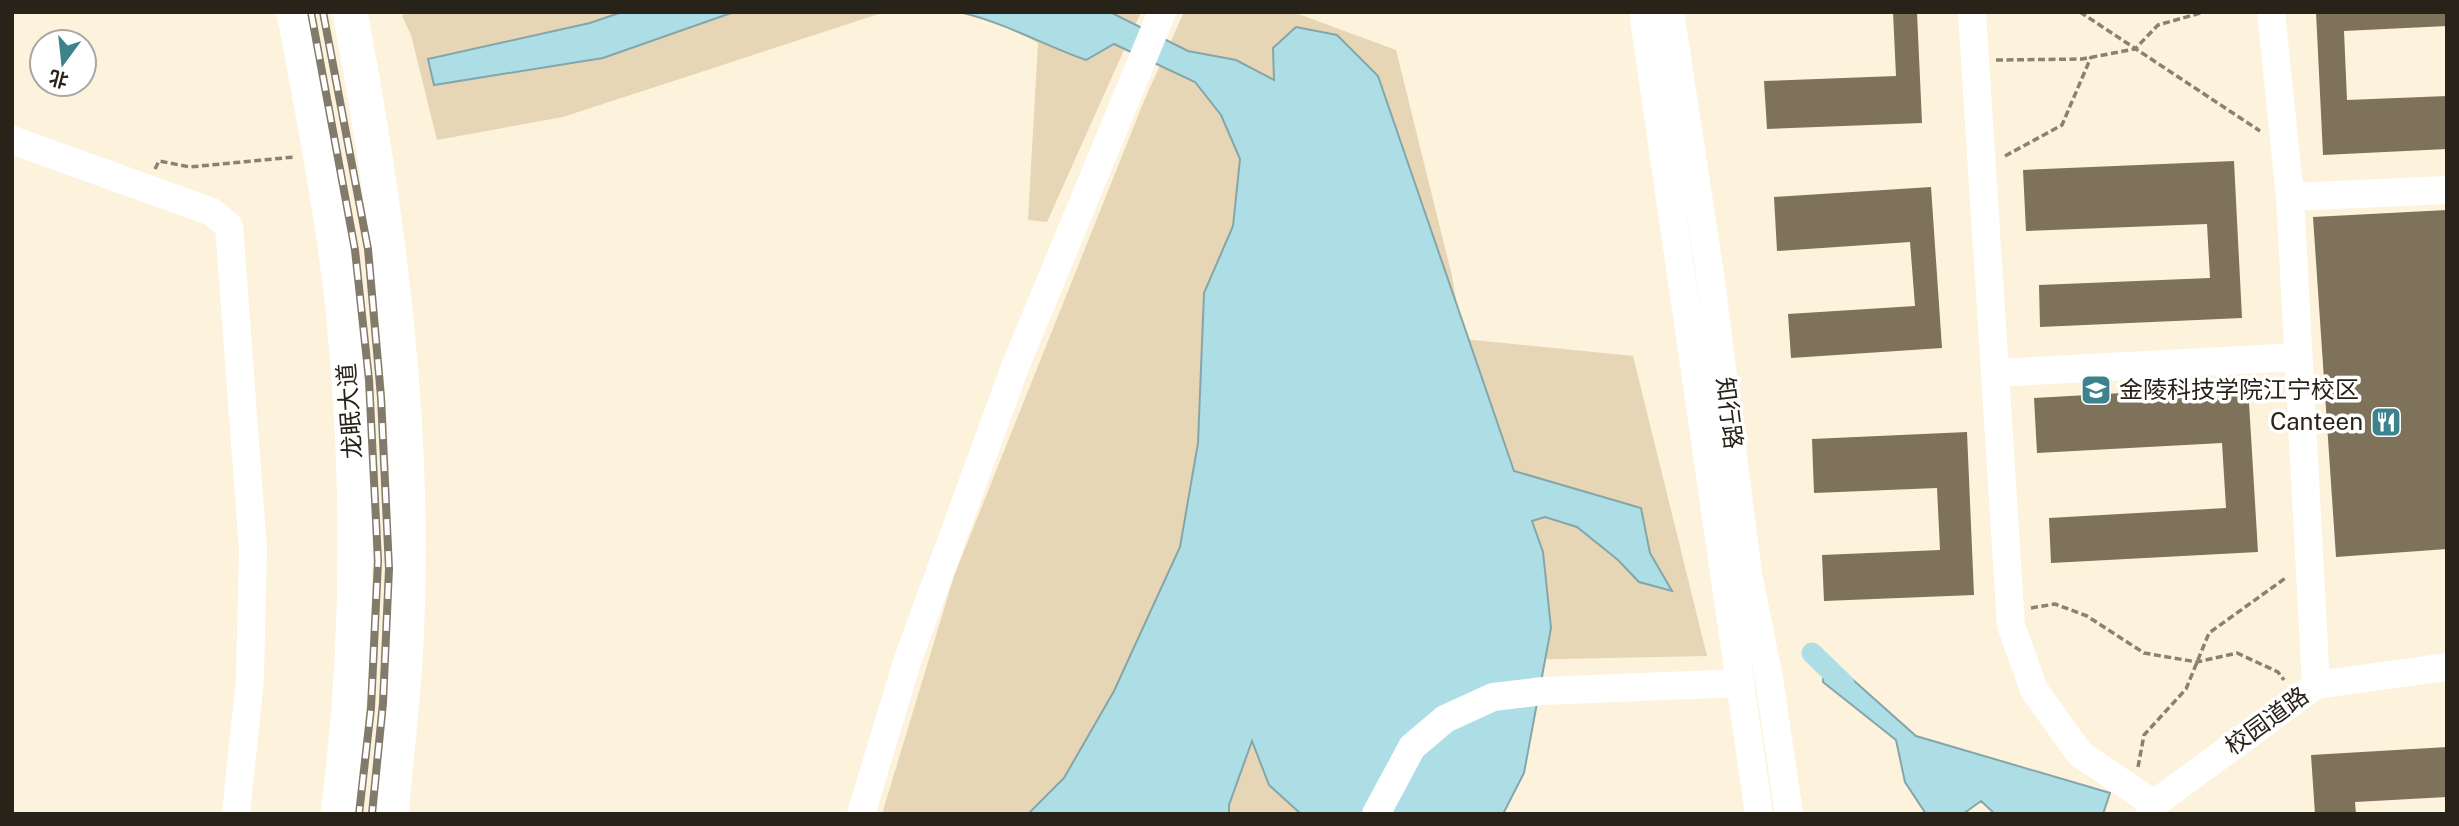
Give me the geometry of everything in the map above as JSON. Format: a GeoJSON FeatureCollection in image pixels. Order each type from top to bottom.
{"type":"FeatureCollection","features":[{"type":"Feature","properties":{"kind":"main road","name":"龙眠大道"},"geometry":{"type":"LineString","coordinates":[[294,12],[321,154],[342,300],[354,457],[354,612],[338,814]]}},
{"type":"Feature","properties":{"kind":"main road","name":"龙眠大道"},"geometry":{"type":"LineString","coordinates":[[350,12],[377,152],[395,314],[407,496],[406,644],[391,814]]}},
{"type":"Feature","properties":{"kind":"street"},"geometry":{"type":"LineString","coordinates":[[861,814],[908,662],[1015,367],[1162,12]]}},
{"type":"Feature","properties":{"kind":"street","name":"知行路"},"geometry":{"type":"LineString","coordinates":[[1643,12],[1759,814]]}},
{"type":"Feature","properties":{"kind":"street","name":"知行路"},"geometry":{"type":"LineString","coordinates":[[1670,12],[1712,288],[1748,574],[1769,678],[1789,814]]}},
{"type":"Feature","properties":{"kind":"street"},"geometry":{"type":"LineString","coordinates":[[1972,12],[2011,625],[2034,690],[2080,754],[2145,803]]}},
{"type":"Feature","properties":{"kind":"street"},"geometry":{"type":"LineString","coordinates":[[2272,12],[2290,197],[2309,560],[2308,691]]}},
{"type":"Feature","properties":{"kind":"street"},"geometry":{"type":"LineString","coordinates":[[12,140],[212,212],[229,226],[253,550],[250,678],[236,814]]}},
{"type":"Feature","properties":{"kind":"street"},"geometry":{"type":"LineString","coordinates":[[2290,197],[2447,190]]}},
{"type":"Feature","properties":{"kind":"street"},"geometry":{"type":"LineString","coordinates":[[1995,373],[2298,357]]}},
{"type":"Feature","properties":{"kind":"street","name":"校园道路"},"geometry":{"type":"LineString","coordinates":[[2145,803],[2308,691],[2447,667]]}},
{"type":"Feature","properties":{"kind":"street"},"geometry":{"type":"LineString","coordinates":[[1376,814],[1412,747],[1446,719],[1493,697],[1542,691],[1741,683]]}},
{"type":"Feature","properties":{"kind":"path"},"geometry":{"type":"LineString","coordinates":[[2080,12],[2285,147]]}},
{"type":"Feature","properties":{"kind":"path"},"geometry":{"type":"LineString","coordinates":[[1975,60],[2091,57],[2135,48],[2158,25],[2204,12]]}},
{"type":"Feature","properties":{"kind":"path"},"geometry":{"type":"LineString","coordinates":[[1982,169],[2062,125],[2091,57]]}},
{"type":"Feature","properties":{"kind":"path"},"geometry":{"type":"LineString","coordinates":[[146,188],[159,160],[190,167],[321,154]]}},
{"type":"Feature","properties":{"kind":"path"},"geometry":{"type":"LineString","coordinates":[[2145,803],[2144,735],[2186,689],[2209,633],[2309,560]]}},
{"type":"Feature","properties":{"kind":"path"},"geometry":{"type":"LineString","coordinates":[[2011,611],[2055,604],[2087,616],[2144,653],[2197,662],[2237,653],[2278,672],[2308,691]]}},
{"type":"Feature","properties":{"kind":"shaded area"},"geometry":{"type":"Polygon","coordinates":[[[405,12],[885,12],[563,117],[437,140],[411,35],[402,16],[405,12]]]}},
{"type":"Feature","properties":{"kind":"shaded area"},"geometry":{"type":"Polygon","coordinates":[[[959,12],[1141,12],[1047,222],[1028,220],[1038,43],[993,19],[959,12]]]}},
{"type":"Feature","properties":{"kind":"shaded area"},"geometry":{"type":"Polygon","coordinates":[[[1184,12],[1293,12],[1396,50],[1452,276],[1463,339],[1633,356],[1707,656],[1465,661],[1346,814],[882,814],[954,576],[1144,101],[1184,12]]]}},
{"type":"Feature","properties":{"kind":"water"},"geometry":{"type":"Polygon","coordinates":[[[622,12],[734,12],[603,58],[434,85],[428,59],[590,23],[622,12]]]}},
{"type":"Feature","properties":{"kind":"water"},"geometry":{"type":"Polygon","coordinates":[[[959,12],[1110,12],[1188,51],[1236,60],[1274,80],[1273,48],[1296,27],[1337,35],[1378,76],[1514,471],[1641,508],[1650,553],[1672,591],[1639,582],[1618,560],[1577,527],[1545,517],[1532,521],[1543,552],[1551,628],[1524,773],[1503,814],[1301,814],[1269,785],[1252,741],[1229,805],[1229,814],[1028,814],[1064,778],[1114,691],[1180,547],[1198,443],[1204,293],[1233,226],[1240,159],[1221,115],[1195,82],[1114,44],[1086,60],[992,22],[959,12]]]}},
{"type":"Feature","properties":{"kind":"water"},"geometry":{"type":"Polygon","coordinates":[[[1824,654],[1916,736],[2110,793],[2103,814],[1995,814],[1981,801],[1963,814],[1926,814],[1905,782],[1896,740],[1823,682],[1824,654]]]}},
{"type":"Feature","properties":{"kind":"building"},"geometry":{"type":"Polygon","coordinates":[[[1893,12],[1917,12],[1922,123],[1767,129],[1764,81],[1896,76],[1893,12]]]}},
{"type":"Feature","properties":{"kind":"building"},"geometry":{"type":"Polygon","coordinates":[[[2316,12],[2447,12],[2447,26],[2344,31],[2347,100],[2447,96],[2447,149],[2323,155],[2316,12]]]}},
{"type":"Feature","properties":{"kind":"building"},"geometry":{"type":"Polygon","coordinates":[[[2234,161],[2242,318],[2040,327],[2039,285],[2210,278],[2207,224],[2026,231],[2023,170],[2234,161]]]}},
{"type":"Feature","properties":{"kind":"building"},"geometry":{"type":"Polygon","coordinates":[[[1931,187],[1942,348],[1791,358],[1788,314],[1915,306],[1910,242],[1777,251],[1774,197],[1931,187]]]}},
{"type":"Feature","properties":{"kind":"building","name":"Canteen"},"geometry":{"type":"Polygon","coordinates":[[[2447,210],[2447,549],[2336,557],[2313,217],[2447,210]]]}},
{"type":"Feature","properties":{"kind":"building"},"geometry":{"type":"Polygon","coordinates":[[[2248,386],[2258,552],[2051,563],[2049,518],[2226,508],[2222,443],[2037,453],[2034,398],[2248,386]]]}},
{"type":"Feature","properties":{"kind":"building"},"geometry":{"type":"Polygon","coordinates":[[[1967,432],[1974,595],[1824,601],[1822,555],[1940,550],[1937,488],[1814,493],[1812,439],[1967,432]]]}},
{"type":"Feature","properties":{"kind":"building"},"geometry":{"type":"Polygon","coordinates":[[[2447,747],[2447,797],[2355,802],[2356,814],[2315,814],[2311,755],[2447,747]]]}},
{"type":"Feature","properties":{"kind":"waterway"},"geometry":{"type":"LineString","coordinates":[[1812,653],[1844,684]]}},
{"type":"Feature","properties":{"kind":"railway"},"geometry":{"type":"LineString","coordinates":[[311,12],[355,250],[369,380],[378,561],[371,708],[359,814]]}},
{"type":"Feature","properties":{"kind":"railway"},"geometry":{"type":"LineString","coordinates":[[323,12],[368,249],[381,397],[389,569],[383,703],[372,814]]}},
{"type":"Feature","properties":{"kind":"place","name":"金陵科技学院江宁校区"},"geometry":{"type":"Point","coordinates":[2096,390]}},
{"type":"Feature","properties":{"kind":"place","name":"Canteen"},"geometry":{"type":"Point","coordinates":[2386,422]}}]}
